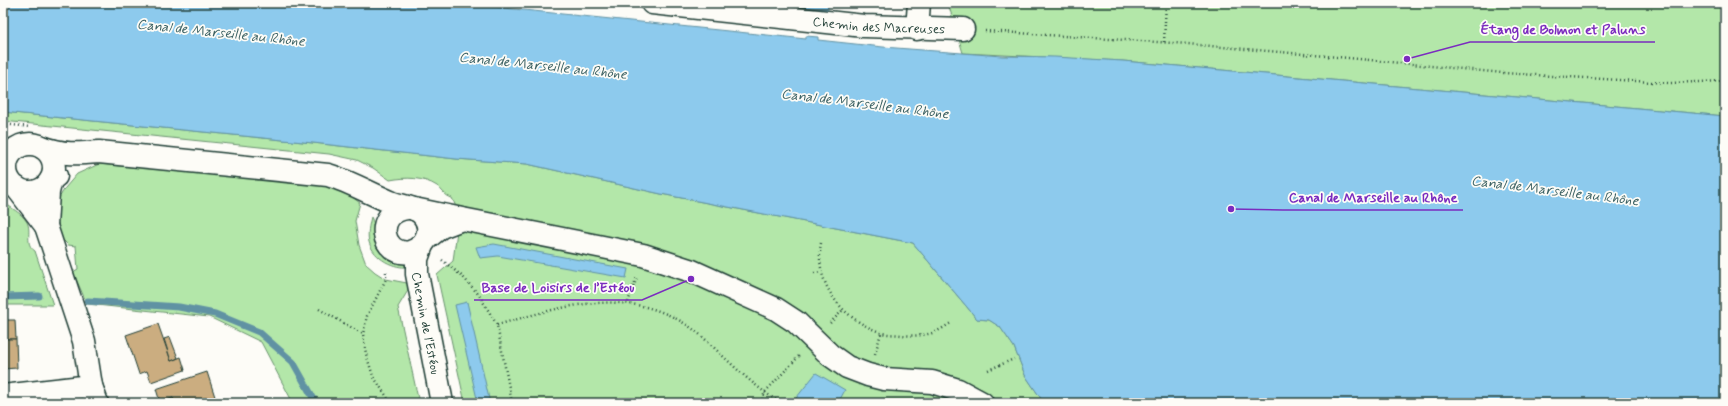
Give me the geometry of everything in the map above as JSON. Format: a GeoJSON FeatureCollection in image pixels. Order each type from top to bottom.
{"type":"FeatureCollection","features":[{"type":"Feature","properties":{"kind":"street","name":"Chemin des Macreuses"},"geometry":{"type":"LineString","coordinates":[[652,3],[864,26],[917,29],[963,29]]}},
{"type":"Feature","properties":{"kind":"street"},"geometry":{"type":"LineString","coordinates":[[917,29],[919,3]]}},
{"type":"Feature","properties":{"kind":"street"},"geometry":{"type":"LineString","coordinates":[[3,396],[94,395],[84,341],[46,226],[9,178],[6,167],[7,159],[12,152],[11,147],[34,144],[62,153],[73,154],[99,152],[328,175],[351,182],[393,203],[411,208],[643,255],[669,263],[727,286],[776,309],[796,322],[830,355],[847,367],[884,379],[932,382],[958,390],[982,403]]}},
{"type":"Feature","properties":{"kind":"street"},"geometry":{"type":"LineString","coordinates":[[42,146],[52,158],[54,165],[48,192],[46,226]]}},
{"type":"Feature","properties":{"kind":"street"},"geometry":{"type":"LineString","coordinates":[[9,178],[25,192],[40,190],[66,169],[99,152]]}},
{"type":"Feature","properties":{"kind":"street"},"geometry":{"type":"LineString","coordinates":[[351,182],[378,216],[384,233],[391,246],[396,250],[410,252],[441,227],[462,219]]}},
{"type":"Feature","properties":{"kind":"street"},"geometry":{"type":"LineString","coordinates":[[384,233],[387,218],[393,212],[399,208],[411,208],[421,213],[426,219],[428,226],[424,242]]}},
{"type":"Feature","properties":{"kind":"street","name":"Chemin de l'Estéou"},"geometry":{"type":"LineString","coordinates":[[424,242],[416,259],[417,274],[442,403]]}},
{"type":"Feature","properties":{"kind":"path"},"geometry":{"type":"LineString","coordinates":[[1164,42],[1166,3]]}},
{"type":"Feature","properties":{"kind":"path"},"geometry":{"type":"LineString","coordinates":[[963,29],[1164,42],[1503,73],[1669,83],[1725,81]]}},
{"type":"Feature","properties":{"kind":"path"},"geometry":{"type":"LineString","coordinates":[[821,243],[820,250],[822,272],[828,290],[843,310],[857,321],[881,333],[913,336],[934,332],[951,323]]}},
{"type":"Feature","properties":{"kind":"path"},"geometry":{"type":"LineString","coordinates":[[442,260],[479,295],[497,325],[512,403]]}},
{"type":"Feature","properties":{"kind":"path"},"geometry":{"type":"LineString","coordinates":[[386,272],[386,279],[367,316],[363,334],[366,354],[373,376],[391,403]]}},
{"type":"Feature","properties":{"kind":"path"},"geometry":{"type":"LineString","coordinates":[[814,273],[822,272]]}},
{"type":"Feature","properties":{"kind":"path"},"geometry":{"type":"LineString","coordinates":[[628,302],[639,273]]}},
{"type":"Feature","properties":{"kind":"path"},"geometry":{"type":"LineString","coordinates":[[497,325],[557,308],[596,302],[628,302],[664,313],[690,327],[739,371],[779,402]]}},
{"type":"Feature","properties":{"kind":"path"},"geometry":{"type":"LineString","coordinates":[[319,309],[363,334]]}},
{"type":"Feature","properties":{"kind":"path"},"geometry":{"type":"LineString","coordinates":[[828,325],[843,310]]}},
{"type":"Feature","properties":{"kind":"path"},"geometry":{"type":"LineString","coordinates":[[875,355],[881,333]]}},
{"type":"Feature","properties":{"kind":"path"},"geometry":{"type":"LineString","coordinates":[[761,403],[765,392],[802,352]]}},
{"type":"Feature","properties":{"kind":"path"},"geometry":{"type":"LineString","coordinates":[[988,370],[1014,359]]}},
{"type":"Feature","properties":{"kind":"green space"},"geometry":{"type":"Polygon","coordinates":[[[765,3],[827,3],[827,10],[765,3]]]}},
{"type":"Feature","properties":{"kind":"green space"},"geometry":{"type":"Polygon","coordinates":[[[948,3],[1725,3],[1725,116],[1123,61],[963,53],[948,3]]]}},
{"type":"Feature","properties":{"kind":"green space"},"geometry":{"type":"Polygon","coordinates":[[[3,112],[456,159],[527,164],[661,194],[913,243],[977,319],[989,320],[1000,327],[1014,347],[1025,375],[1044,403],[465,403],[437,275],[453,261],[457,231],[462,232],[462,223],[452,198],[445,194],[437,186],[414,178],[390,180],[373,168],[357,160],[329,154],[3,121],[3,112]]]}},
{"type":"Feature","properties":{"kind":"green space"},"geometry":{"type":"Polygon","coordinates":[[[99,164],[334,186],[347,193],[360,203],[355,221],[359,245],[366,264],[386,279],[412,284],[398,307],[419,403],[293,403],[261,342],[209,317],[87,304],[73,272],[78,269],[76,246],[68,245],[61,238],[55,228],[56,203],[65,188],[77,174],[99,164]]]}},
{"type":"Feature","properties":{"kind":"green space"},"geometry":{"type":"Polygon","coordinates":[[[3,201],[22,216],[27,222],[30,245],[35,251],[53,305],[3,305],[3,201]]]}},
{"type":"Feature","properties":{"kind":"green space"},"geometry":{"type":"Polygon","coordinates":[[[371,217],[379,236],[396,255],[410,267],[398,266],[385,262],[375,253],[368,239],[368,230],[371,217]]]}},
{"type":"Feature","properties":{"kind":"water","name":"Canal de Marseille au Rhône"},"geometry":{"type":"Polygon","coordinates":[[[3,3],[455,3],[806,39],[806,36],[818,37],[818,40],[883,47],[1002,56],[1123,61],[1725,116],[1725,403],[1044,403],[1025,375],[1014,347],[1000,327],[989,320],[977,319],[913,243],[661,194],[527,164],[456,159],[3,112],[3,3]]]}},
{"type":"Feature","properties":{"kind":"water"},"geometry":{"type":"Polygon","coordinates":[[[494,244],[628,269],[626,278],[498,256],[480,258],[476,247],[494,244]]]}},
{"type":"Feature","properties":{"kind":"water"},"geometry":{"type":"Polygon","coordinates":[[[467,302],[490,403],[478,403],[455,305],[467,302]]]}},
{"type":"Feature","properties":{"kind":"water"},"geometry":{"type":"Polygon","coordinates":[[[816,373],[845,390],[838,403],[793,402],[816,373]]]}},
{"type":"Feature","properties":{"kind":"building"},"geometry":{"type":"Polygon","coordinates":[[[3,320],[15,320],[16,339],[3,339],[3,320]]]}},
{"type":"Feature","properties":{"kind":"building"},"geometry":{"type":"Polygon","coordinates":[[[158,324],[171,361],[181,357],[185,370],[151,382],[147,371],[139,374],[126,335],[158,324]]]}},
{"type":"Feature","properties":{"kind":"building"},"geometry":{"type":"Polygon","coordinates":[[[170,337],[178,358],[171,361],[164,339],[170,337]]]}},
{"type":"Feature","properties":{"kind":"building"},"geometry":{"type":"Polygon","coordinates":[[[3,339],[16,339],[17,368],[3,369],[3,339]]]}},
{"type":"Feature","properties":{"kind":"building"},"geometry":{"type":"Polygon","coordinates":[[[207,372],[217,403],[175,403],[173,398],[160,402],[156,389],[207,372]]]}},
{"type":"Feature","properties":{"kind":"building"},"geometry":{"type":"Polygon","coordinates":[[[173,398],[175,403],[168,403],[167,400],[173,398]]]}},
{"type":"Feature","properties":{"kind":"waterway"},"geometry":{"type":"LineString","coordinates":[[816,3],[816,9]]}},
{"type":"Feature","properties":{"kind":"waterway"},"geometry":{"type":"LineString","coordinates":[[3,297],[39,296]]}},
{"type":"Feature","properties":{"kind":"waterway"},"geometry":{"type":"LineString","coordinates":[[88,301],[179,307],[215,314],[259,332],[293,362],[316,403]]}},
{"type":"Feature","properties":{"kind":"place","name":"Étang de Bolmon et Paluns"},"geometry":{"type":"Point","coordinates":[1407,59]}},
{"type":"Feature","properties":{"kind":"place","name":"Canal de Marseille au Rhône"},"geometry":{"type":"Point","coordinates":[1231,209]}},
{"type":"Feature","properties":{"kind":"place","name":"Base de Loisirs de l’Estéou"},"geometry":{"type":"Point","coordinates":[691,279]}}]}
